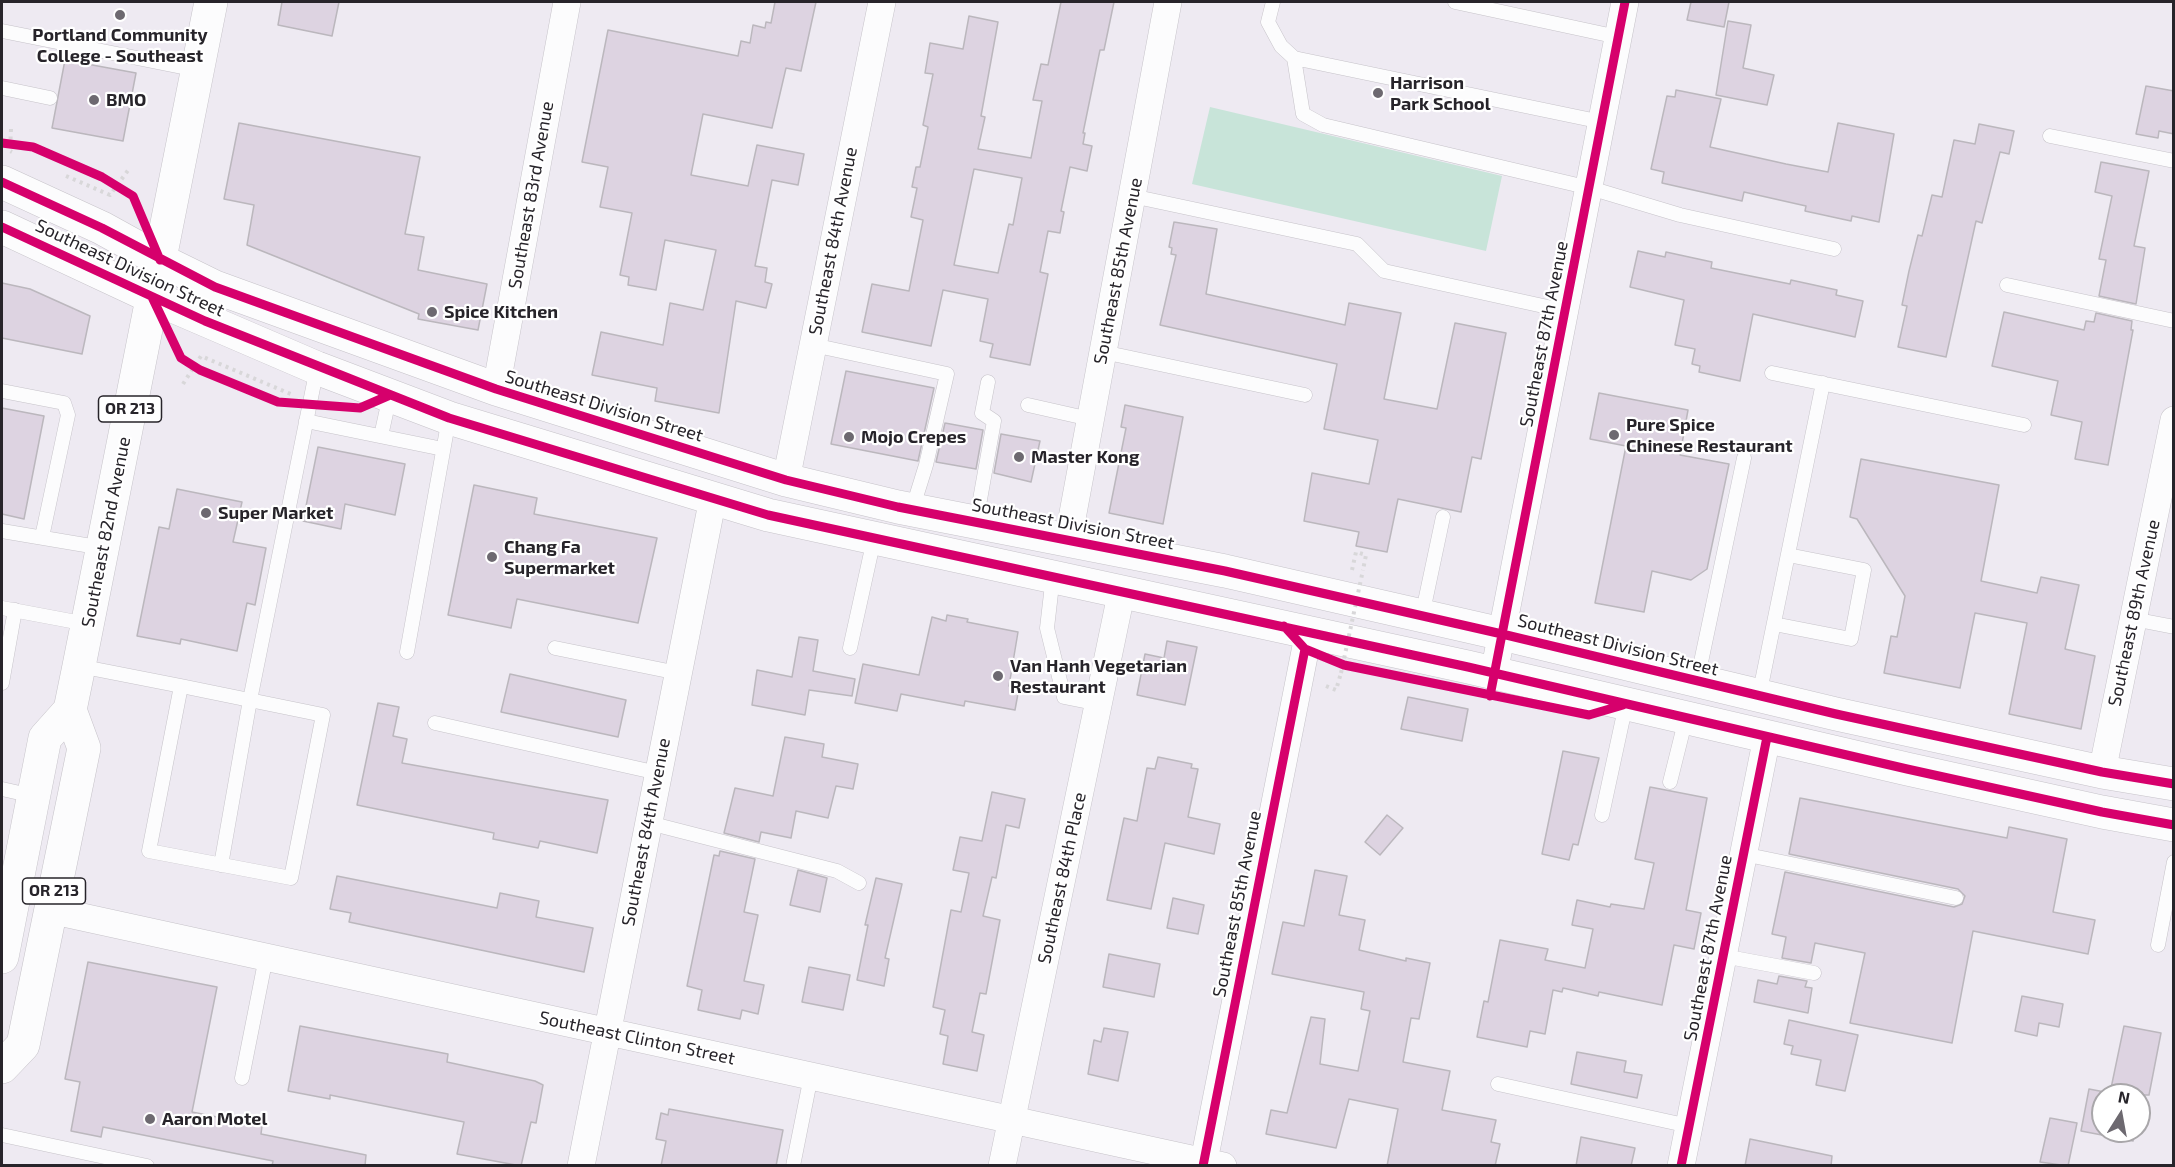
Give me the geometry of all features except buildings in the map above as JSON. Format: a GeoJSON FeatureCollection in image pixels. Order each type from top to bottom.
{"type":"FeatureCollection","features":[{"type":"Feature","properties":{"kind":"main road","name":"Southeast 82nd Avenue"},"geometry":{"type":"LineString","coordinates":[[70,710],[211,2]]}},
{"type":"Feature","properties":{"kind":"main road","name":"Southeast Division Street"},"geometry":{"type":"LineString","coordinates":[[11,169],[102,228],[215,287],[496,389],[786,480],[912,510],[1225,571],[1759,696],[2102,772],[2174,784]]}},
{"type":"Feature","properties":{"kind":"main road","name":"Southeast Division Street"},"geometry":{"type":"LineString","coordinates":[[2,227],[152,297],[318,368],[390,395],[446,433],[713,498],[768,515],[1122,590],[1307,640],[1494,673],[1907,770],[2174,825]]}},
{"type":"Feature","properties":{"kind":"main road"},"geometry":{"type":"LineString","coordinates":[[713,498],[773,493],[786,480]]}},
{"type":"Feature","properties":{"kind":"main road"},"geometry":{"type":"LineString","coordinates":[[1122,590],[1125,576],[1132,573],[1201,584],[1225,571]]}},
{"type":"Feature","properties":{"kind":"main road","name":"OR 213"},"geometry":{"type":"LineString","coordinates":[[2,957],[9,873],[33,795],[45,738],[70,710],[84,748],[23,1045],[2,1067]]}},
{"type":"Feature","properties":{"kind":"main road"},"geometry":{"type":"LineString","coordinates":[[1907,770],[1954,761],[2088,791],[2098,783],[2102,772]]}},
{"type":"Feature","properties":{"kind":"street","name":"Southeast 83rd Avenue"},"geometry":{"type":"LineString","coordinates":[[496,389],[567,2]]}},
{"type":"Feature","properties":{"kind":"street","name":"Southeast 84th Avenue"},"geometry":{"type":"LineString","coordinates":[[786,480],[882,2]]}},
{"type":"Feature","properties":{"kind":"street","name":"Southeast 85th Avenue"},"geometry":{"type":"LineString","coordinates":[[1068,540],[1168,2]]}},
{"type":"Feature","properties":{"kind":"street","name":"Southeast 87th Avenue"},"geometry":{"type":"LineString","coordinates":[[1494,673],[1625,2]]}},
{"type":"Feature","properties":{"kind":"street","name":"Southeast 89th Avenue"},"geometry":{"type":"LineString","coordinates":[[2102,772],[2174,420]]}},
{"type":"Feature","properties":{"kind":"street","name":"Southeast 84th Avenue"},"geometry":{"type":"LineString","coordinates":[[580,1166],[713,498]]}},
{"type":"Feature","properties":{"kind":"street","name":"Southeast 84th Place"},"geometry":{"type":"LineString","coordinates":[[1002,1166],[1122,590]]}},
{"type":"Feature","properties":{"kind":"street","name":"Southeast 85th Avenue"},"geometry":{"type":"LineString","coordinates":[[1210,1164],[1307,640]]}},
{"type":"Feature","properties":{"kind":"street","name":"Southeast 87th Avenue"},"geometry":{"type":"LineString","coordinates":[[1681,1166],[1767,737]]}},
{"type":"Feature","properties":{"kind":"street","name":"Southeast Clinton Street"},"geometry":{"type":"LineString","coordinates":[[50,910],[1210,1164]]}},
{"type":"Feature","properties":{"kind":"lane"},"geometry":{"type":"LineString","coordinates":[[1273,2],[1268,22],[1281,46],[1294,58],[1602,122]]}},
{"type":"Feature","properties":{"kind":"lane"},"geometry":{"type":"LineString","coordinates":[[1455,2],[1618,37]]}},
{"type":"Feature","properties":{"kind":"lane"},"geometry":{"type":"LineString","coordinates":[[2,31],[197,70]]}},
{"type":"Feature","properties":{"kind":"lane"},"geometry":{"type":"LineString","coordinates":[[1294,58],[1303,114],[1323,125],[1590,188],[1680,216],[1834,249]]}},
{"type":"Feature","properties":{"kind":"lane"},"geometry":{"type":"LineString","coordinates":[[2,88],[51,98]]}},
{"type":"Feature","properties":{"kind":"lane"},"geometry":{"type":"LineString","coordinates":[[2050,136],[2174,161]]}},
{"type":"Feature","properties":{"kind":"lane"},"geometry":{"type":"LineString","coordinates":[[1132,196],[1357,244],[1384,271],[1566,311]]}},
{"type":"Feature","properties":{"kind":"lane"},"geometry":{"type":"LineString","coordinates":[[2007,285],[2174,321]]}},
{"type":"Feature","properties":{"kind":"lane"},"geometry":{"type":"LineString","coordinates":[[813,345],[947,374],[926,465],[912,510]]}},
{"type":"Feature","properties":{"kind":"lane"},"geometry":{"type":"LineString","coordinates":[[1103,352],[1305,395]]}},
{"type":"Feature","properties":{"kind":"lane"},"geometry":{"type":"LineString","coordinates":[[221,865],[250,700],[318,368]]}},
{"type":"Feature","properties":{"kind":"lane"},"geometry":{"type":"LineString","coordinates":[[1772,373],[2024,425]]}},
{"type":"Feature","properties":{"kind":"lane"},"geometry":{"type":"LineString","coordinates":[[976,522],[994,421],[982,413],[988,382]]}},
{"type":"Feature","properties":{"kind":"lane"},"geometry":{"type":"LineString","coordinates":[[1759,696],[1823,383]]}},
{"type":"Feature","properties":{"kind":"lane"},"geometry":{"type":"LineString","coordinates":[[2,391],[64,403],[68,415],[42,537]]}},
{"type":"Feature","properties":{"kind":"lane"},"geometry":{"type":"LineString","coordinates":[[381,436],[390,395]]}},
{"type":"Feature","properties":{"kind":"lane"},"geometry":{"type":"LineString","coordinates":[[1028,405],[1090,419]]}},
{"type":"Feature","properties":{"kind":"lane"},"geometry":{"type":"LineString","coordinates":[[306,421],[381,436],[446,433],[407,652]]}},
{"type":"Feature","properties":{"kind":"lane"},"geometry":{"type":"LineString","coordinates":[[1697,681],[1744,458]]}},
{"type":"Feature","properties":{"kind":"lane"},"geometry":{"type":"LineString","coordinates":[[1422,616],[1443,517]]}},
{"type":"Feature","properties":{"kind":"lane"},"geometry":{"type":"LineString","coordinates":[[2,531],[103,548]]}},
{"type":"Feature","properties":{"kind":"lane"},"geometry":{"type":"LineString","coordinates":[[850,648],[874,539]]}},
{"type":"Feature","properties":{"kind":"lane"},"geometry":{"type":"LineString","coordinates":[[1774,624],[1851,639],[1864,570],[1788,555]]}},
{"type":"Feature","properties":{"kind":"lane"},"geometry":{"type":"LineString","coordinates":[[1053,576],[1047,628],[1064,697],[1099,704]]}},
{"type":"Feature","properties":{"kind":"lane"},"geometry":{"type":"LineString","coordinates":[[2,683],[8,609],[87,624]]}},
{"type":"Feature","properties":{"kind":"lane"},"geometry":{"type":"LineString","coordinates":[[2133,620],[2174,627]]}},
{"type":"Feature","properties":{"kind":"lane"},"geometry":{"type":"LineString","coordinates":[[555,648],[678,673]]}},
{"type":"Feature","properties":{"kind":"lane"},"geometry":{"type":"LineString","coordinates":[[79,666],[181,686],[323,715],[291,878],[149,851],[181,686]]}},
{"type":"Feature","properties":{"kind":"lane"},"geometry":{"type":"LineString","coordinates":[[1602,815],[1626,704]]}},
{"type":"Feature","properties":{"kind":"lane"},"geometry":{"type":"LineString","coordinates":[[1670,782],[1686,718]]}},
{"type":"Feature","properties":{"kind":"lane"},"geometry":{"type":"LineString","coordinates":[[435,723],[658,773]]}},
{"type":"Feature","properties":{"kind":"lane"},"geometry":{"type":"LineString","coordinates":[[2,789],[33,795]]}},
{"type":"Feature","properties":{"kind":"lane"},"geometry":{"type":"LineString","coordinates":[[649,823],[826,868],[859,883]]}},
{"type":"Feature","properties":{"kind":"lane"},"geometry":{"type":"LineString","coordinates":[[1743,854],[1956,898]]}},
{"type":"Feature","properties":{"kind":"lane"},"geometry":{"type":"LineString","coordinates":[[2158,945],[2174,862]]}},
{"type":"Feature","properties":{"kind":"lane"},"geometry":{"type":"LineString","coordinates":[[1723,956],[1814,974]]}},
{"type":"Feature","properties":{"kind":"lane"},"geometry":{"type":"LineString","coordinates":[[242,1078],[266,957]]}},
{"type":"Feature","properties":{"kind":"lane"},"geometry":{"type":"LineString","coordinates":[[793,1166],[811,1076]]}},
{"type":"Feature","properties":{"kind":"lane"},"geometry":{"type":"LineString","coordinates":[[1498,1084],[1689,1126]]}},
{"type":"Feature","properties":{"kind":"lane"},"geometry":{"type":"LineString","coordinates":[[2,1135],[147,1166]]}},
{"type":"Feature","properties":{"kind":"path"},"geometry":{"type":"LineString","coordinates":[[11,129],[6,144],[10,151],[11,169]]}},
{"type":"Feature","properties":{"kind":"path"},"geometry":{"type":"LineString","coordinates":[[6,144],[22,146]]}},
{"type":"Feature","properties":{"kind":"path"},"geometry":{"type":"LineString","coordinates":[[60,173],[110,195],[129,169]]}},
{"type":"Feature","properties":{"kind":"path"},"geometry":{"type":"LineString","coordinates":[[183,384],[201,356],[293,394],[288,403],[310,404]]}},
{"type":"Feature","properties":{"kind":"path"},"geometry":{"type":"LineString","coordinates":[[1328,678],[1326,687],[1336,690],[1366,555],[1356,552],[1352,570]]}},
{"type":"Feature","properties":{"kind":"path"},"geometry":{"type":"LineString","coordinates":[[1307,640],[1355,667]]}},
{"type":"Feature","properties":{"kind":"green space"},"geometry":{"type":"Polygon","coordinates":[[[1210,107],[1502,176],[1486,251],[1192,184],[1210,107]]]}},
{"type":"Feature","properties":{"kind":"cycle path"},"geometry":{"type":"LineString","coordinates":[[1490,696],[1625,2]]}},
{"type":"Feature","properties":{"kind":"cycle path"},"geometry":{"type":"LineString","coordinates":[[2,143],[33,147],[102,177],[133,196],[160,260]]}},
{"type":"Feature","properties":{"kind":"cycle path"},"geometry":{"type":"LineString","coordinates":[[2,182],[102,228],[215,287],[496,389],[786,480],[898,507],[1225,571],[1836,714],[2102,772],[2174,784]]}},
{"type":"Feature","properties":{"kind":"cycle path"},"geometry":{"type":"LineString","coordinates":[[2,227],[205,321],[449,418],[768,515],[1468,667],[2102,812],[2174,825]]}},
{"type":"Feature","properties":{"kind":"cycle path"},"geometry":{"type":"LineString","coordinates":[[152,297],[181,358],[200,370],[278,402],[360,408],[390,395]]}},
{"type":"Feature","properties":{"kind":"cycle path"},"geometry":{"type":"LineString","coordinates":[[1284,626],[1305,649],[1344,665],[1589,715],[1623,705]]}},
{"type":"Feature","properties":{"kind":"cycle path"},"geometry":{"type":"LineString","coordinates":[[1203,1166],[1305,649]]}},
{"type":"Feature","properties":{"kind":"cycle path"},"geometry":{"type":"LineString","coordinates":[[1681,1166],[1767,737]]}},
{"type":"Feature","properties":{"kind":"place","name":"Portland Community College - Southeast"},"geometry":{"type":"Point","coordinates":[120,15]}},
{"type":"Feature","properties":{"kind":"place","name":"Harrison Park School"},"geometry":{"type":"Point","coordinates":[1378,93]}},
{"type":"Feature","properties":{"kind":"place","name":"BMO"},"geometry":{"type":"Point","coordinates":[94,100]}},
{"type":"Feature","properties":{"kind":"place","name":"Spice Kitchen"},"geometry":{"type":"Point","coordinates":[432,312]}},
{"type":"Feature","properties":{"kind":"place","name":"Pure Spice Chinese Restaurant"},"geometry":{"type":"Point","coordinates":[1614,435]}},
{"type":"Feature","properties":{"kind":"place","name":"Mojo Crepes"},"geometry":{"type":"Point","coordinates":[849,437]}},
{"type":"Feature","properties":{"kind":"place","name":"Master Kong"},"geometry":{"type":"Point","coordinates":[1019,457]}},
{"type":"Feature","properties":{"kind":"place","name":"Super Market"},"geometry":{"type":"Point","coordinates":[206,513]}},
{"type":"Feature","properties":{"kind":"place","name":"Chang Fa Supermarket"},"geometry":{"type":"Point","coordinates":[492,557]}},
{"type":"Feature","properties":{"kind":"place","name":"Van Hanh Vegetarian Restaurant"},"geometry":{"type":"Point","coordinates":[998,676]}},
{"type":"Feature","properties":{"kind":"place","name":"Aaron Motel"},"geometry":{"type":"Point","coordinates":[150,1119]}}]}
